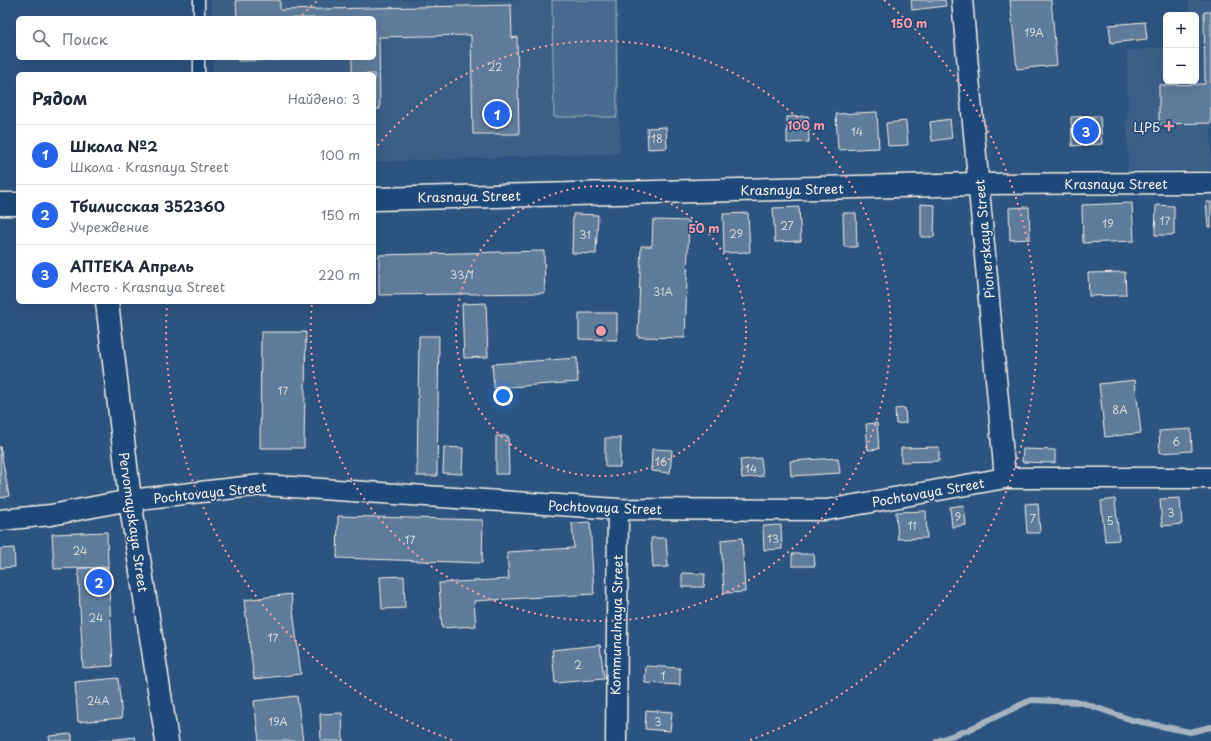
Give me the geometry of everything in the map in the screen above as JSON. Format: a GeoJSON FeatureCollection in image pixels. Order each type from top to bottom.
{"type":"FeatureCollection","features":[{"type":"Feature","properties":{"kind":"street","name":"Pionerskaya Street"},"geometry":{"type":"LineString","coordinates":[[962,0],[1005,478]]}},
{"type":"Feature","properties":{"kind":"street","name":"Krasnaya Street"},"geometry":{"type":"LineString","coordinates":[[376,198],[979,184],[1211,183]]}},
{"type":"Feature","properties":{"kind":"street"},"geometry":{"type":"LineString","coordinates":[[0,204],[16,204]]}},
{"type":"Feature","properties":{"kind":"street","name":"Pervomayskaya Street"},"geometry":{"type":"LineString","coordinates":[[107,304],[130,500],[167,741]]}},
{"type":"Feature","properties":{"kind":"street","name":"Pochtovaya Street"},"geometry":{"type":"LineString","coordinates":[[0,520],[51,515],[130,500],[262,485],[618,509],[827,510],[1005,478],[1211,478]]}},
{"type":"Feature","properties":{"kind":"street","name":"Kommunalnaya Street"},"geometry":{"type":"LineString","coordinates":[[616,741],[618,509]]}},
{"type":"Feature","properties":{"kind":"lane"},"geometry":{"type":"LineString","coordinates":[[199,0],[199,16]]}},
{"type":"Feature","properties":{"kind":"lane"},"geometry":{"type":"LineString","coordinates":[[199,60],[199,72]]}},
{"type":"Feature","properties":{"kind":"shaded area"},"geometry":{"type":"Polygon","coordinates":[[[211,0],[618,0],[620,153],[376,162],[376,72],[213,72],[213,60],[376,60],[376,16],[212,16],[211,0]]]}},
{"type":"Feature","properties":{"kind":"shaded area"},"geometry":{"type":"Polygon","coordinates":[[[552,0],[616,0],[617,117],[554,117],[552,0]]]}},
{"type":"Feature","properties":{"kind":"shaded area","name":"ЦРБ"},"geometry":{"type":"Polygon","coordinates":[[[1189,0],[1211,0],[1211,170],[1128,170],[1127,51],[1163,47],[1163,84],[1199,84],[1199,12],[1189,12],[1189,0]]]}},
{"type":"Feature","properties":{"kind":"building"},"geometry":{"type":"Polygon","coordinates":[[[236,0],[280,0],[280,10],[511,5],[512,38],[517,37],[519,134],[473,134],[471,35],[379,37],[380,109],[376,109],[376,72],[352,72],[352,60],[376,60],[376,16],[237,16],[236,0]]]}},
{"type":"Feature","properties":{"kind":"building"},"geometry":{"type":"Polygon","coordinates":[[[911,0],[945,0],[946,6],[912,10],[911,0]]]}},
{"type":"Feature","properties":{"kind":"building"},"geometry":{"type":"Polygon","coordinates":[[[1010,0],[1051,0],[1057,65],[1017,69],[1010,0]]]}},
{"type":"Feature","properties":{"kind":"building"},"geometry":{"type":"Polygon","coordinates":[[[1204,12],[1211,12],[1211,123],[1159,124],[1159,85],[1205,84],[1204,12]]]}},
{"type":"Feature","properties":{"kind":"building"},"geometry":{"type":"Polygon","coordinates":[[[1145,22],[1147,39],[1111,43],[1109,25],[1145,22]]]}},
{"type":"Feature","properties":{"kind":"building"},"geometry":{"type":"Polygon","coordinates":[[[238,60],[282,60],[238,61],[238,60]]]}},
{"type":"Feature","properties":{"kind":"building"},"geometry":{"type":"Polygon","coordinates":[[[877,112],[879,148],[838,150],[836,114],[877,112]]]}},
{"type":"Feature","properties":{"kind":"building"},"geometry":{"type":"Polygon","coordinates":[[[808,116],[809,142],[787,143],[787,117],[808,116]]]}},
{"type":"Feature","properties":{"kind":"building"},"geometry":{"type":"Polygon","coordinates":[[[1100,116],[1102,144],[1072,146],[1071,117],[1100,116]]]}},
{"type":"Feature","properties":{"kind":"building"},"geometry":{"type":"Polygon","coordinates":[[[950,119],[952,138],[932,141],[930,122],[950,119]]]}},
{"type":"Feature","properties":{"kind":"building"},"geometry":{"type":"Polygon","coordinates":[[[906,121],[908,145],[888,146],[886,123],[906,121]]]}},
{"type":"Feature","properties":{"kind":"building"},"geometry":{"type":"Polygon","coordinates":[[[666,127],[667,148],[648,149],[647,128],[666,127]]]}},
{"type":"Feature","properties":{"kind":"building"},"geometry":{"type":"Polygon","coordinates":[[[1206,202],[1211,202],[1211,227],[1208,227],[1206,202]]]}},
{"type":"Feature","properties":{"kind":"building"},"geometry":{"type":"Polygon","coordinates":[[[1132,203],[1134,241],[1083,243],[1082,205],[1132,203]]]}},
{"type":"Feature","properties":{"kind":"building"},"geometry":{"type":"Polygon","coordinates":[[[921,204],[935,205],[934,237],[921,237],[921,204]]]}},
{"type":"Feature","properties":{"kind":"building"},"geometry":{"type":"Polygon","coordinates":[[[1156,205],[1174,206],[1174,235],[1155,235],[1156,205]]]}},
{"type":"Feature","properties":{"kind":"building"},"geometry":{"type":"Polygon","coordinates":[[[799,207],[801,241],[775,242],[773,208],[799,207]]]}},
{"type":"Feature","properties":{"kind":"building"},"geometry":{"type":"Polygon","coordinates":[[[1029,207],[1030,239],[1010,240],[1009,208],[1029,207]]]}},
{"type":"Feature","properties":{"kind":"building"},"geometry":{"type":"Polygon","coordinates":[[[748,213],[750,252],[724,253],[723,214],[748,213]]]}},
{"type":"Feature","properties":{"kind":"building"},"geometry":{"type":"Polygon","coordinates":[[[843,213],[856,213],[857,247],[844,247],[843,213]]]}},
{"type":"Feature","properties":{"kind":"building"},"geometry":{"type":"Polygon","coordinates":[[[573,214],[598,215],[596,254],[572,253],[573,214]]]}},
{"type":"Feature","properties":{"kind":"building"},"geometry":{"type":"Polygon","coordinates":[[[653,220],[689,221],[685,338],[638,337],[641,246],[652,246],[653,220]]]}},
{"type":"Feature","properties":{"kind":"building"},"geometry":{"type":"Polygon","coordinates":[[[544,251],[545,293],[379,295],[379,255],[544,251]]]}},
{"type":"Feature","properties":{"kind":"building"},"geometry":{"type":"Polygon","coordinates":[[[1125,272],[1126,295],[1089,296],[1088,273],[1125,272]]]}},
{"type":"Feature","properties":{"kind":"building"},"geometry":{"type":"Polygon","coordinates":[[[486,303],[488,357],[464,358],[462,304],[486,303]]]}},
{"type":"Feature","properties":{"kind":"building"},"geometry":{"type":"Polygon","coordinates":[[[579,313],[617,313],[617,340],[579,339],[579,313]]]}},
{"type":"Feature","properties":{"kind":"building"},"geometry":{"type":"Polygon","coordinates":[[[261,332],[306,332],[304,448],[260,448],[261,332]]]}},
{"type":"Feature","properties":{"kind":"building"},"geometry":{"type":"Polygon","coordinates":[[[419,336],[439,336],[437,476],[417,476],[419,336]]]}},
{"type":"Feature","properties":{"kind":"building"},"geometry":{"type":"Polygon","coordinates":[[[577,358],[578,382],[494,388],[492,364],[577,358]]]}},
{"type":"Feature","properties":{"kind":"building"},"geometry":{"type":"Polygon","coordinates":[[[1135,380],[1141,433],[1105,437],[1099,384],[1135,380]]]}},
{"type":"Feature","properties":{"kind":"building"},"geometry":{"type":"Polygon","coordinates":[[[905,408],[906,423],[896,424],[895,409],[905,408]]]}},
{"type":"Feature","properties":{"kind":"building"},"geometry":{"type":"Polygon","coordinates":[[[877,423],[879,449],[868,450],[866,424],[877,423]]]}},
{"type":"Feature","properties":{"kind":"building"},"geometry":{"type":"Polygon","coordinates":[[[1191,429],[1192,451],[1160,453],[1159,431],[1191,429]]]}},
{"type":"Feature","properties":{"kind":"building"},"geometry":{"type":"Polygon","coordinates":[[[496,436],[508,436],[509,474],[496,474],[496,436]]]}},
{"type":"Feature","properties":{"kind":"building"},"geometry":{"type":"Polygon","coordinates":[[[605,438],[621,438],[620,467],[605,467],[605,438]]]}},
{"type":"Feature","properties":{"kind":"building"},"geometry":{"type":"Polygon","coordinates":[[[0,446],[9,496],[0,498],[0,446]]]}},
{"type":"Feature","properties":{"kind":"building"},"geometry":{"type":"Polygon","coordinates":[[[444,447],[463,448],[462,474],[443,473],[444,447]]]}},
{"type":"Feature","properties":{"kind":"building"},"geometry":{"type":"Polygon","coordinates":[[[939,447],[939,461],[901,462],[901,448],[939,447]]]}},
{"type":"Feature","properties":{"kind":"building"},"geometry":{"type":"Polygon","coordinates":[[[652,449],[672,450],[670,473],[651,471],[652,449]]]}},
{"type":"Feature","properties":{"kind":"building"},"geometry":{"type":"Polygon","coordinates":[[[1023,449],[1055,450],[1055,463],[1022,462],[1023,449]]]}},
{"type":"Feature","properties":{"kind":"building"},"geometry":{"type":"Polygon","coordinates":[[[761,458],[763,476],[742,478],[740,460],[761,458]]]}},
{"type":"Feature","properties":{"kind":"building"},"geometry":{"type":"Polygon","coordinates":[[[838,458],[840,473],[791,476],[790,461],[838,458]]]}},
{"type":"Feature","properties":{"kind":"building"},"geometry":{"type":"Polygon","coordinates":[[[1180,498],[1182,524],[1162,526],[1160,499],[1180,498]]]}},
{"type":"Feature","properties":{"kind":"building"},"geometry":{"type":"Polygon","coordinates":[[[1115,499],[1119,540],[1105,541],[1101,501],[1115,499]]]}},
{"type":"Feature","properties":{"kind":"building"},"geometry":{"type":"Polygon","coordinates":[[[1038,503],[1040,533],[1027,533],[1025,504],[1038,503]]]}},
{"type":"Feature","properties":{"kind":"building"},"geometry":{"type":"Polygon","coordinates":[[[964,505],[966,525],[952,527],[950,507],[964,505]]]}},
{"type":"Feature","properties":{"kind":"building"},"geometry":{"type":"Polygon","coordinates":[[[926,511],[927,538],[898,539],[896,512],[926,511]]]}},
{"type":"Feature","properties":{"kind":"building"},"geometry":{"type":"Polygon","coordinates":[[[338,516],[483,520],[482,563],[337,558],[338,516]]]}},
{"type":"Feature","properties":{"kind":"building"},"geometry":{"type":"Polygon","coordinates":[[[590,522],[594,594],[474,601],[476,626],[442,628],[439,583],[509,579],[507,552],[574,548],[572,523],[590,522]]]}},
{"type":"Feature","properties":{"kind":"building"},"geometry":{"type":"Polygon","coordinates":[[[781,525],[782,549],[764,550],[763,526],[781,525]]]}},
{"type":"Feature","properties":{"kind":"building"},"geometry":{"type":"Polygon","coordinates":[[[107,532],[108,567],[54,569],[52,534],[107,532]]]}},
{"type":"Feature","properties":{"kind":"building"},"geometry":{"type":"Polygon","coordinates":[[[651,538],[666,538],[668,567],[653,568],[651,538]]]}},
{"type":"Feature","properties":{"kind":"building"},"geometry":{"type":"Polygon","coordinates":[[[742,538],[745,592],[724,593],[721,540],[742,538]]]}},
{"type":"Feature","properties":{"kind":"building"},"geometry":{"type":"Polygon","coordinates":[[[14,548],[15,567],[0,568],[0,549],[14,548]]]}},
{"type":"Feature","properties":{"kind":"building"},"geometry":{"type":"Polygon","coordinates":[[[792,554],[814,554],[815,566],[792,566],[792,554]]]}},
{"type":"Feature","properties":{"kind":"building"},"geometry":{"type":"Polygon","coordinates":[[[108,567],[113,666],[83,668],[78,568],[108,567]]]}},
{"type":"Feature","properties":{"kind":"building"},"geometry":{"type":"Polygon","coordinates":[[[682,573],[705,574],[704,587],[682,587],[682,573]]]}},
{"type":"Feature","properties":{"kind":"building"},"geometry":{"type":"Polygon","coordinates":[[[404,576],[405,608],[382,609],[380,577],[404,576]]]}},
{"type":"Feature","properties":{"kind":"building"},"geometry":{"type":"Polygon","coordinates":[[[291,594],[301,674],[254,679],[244,600],[291,594]]]}},
{"type":"Feature","properties":{"kind":"building"},"geometry":{"type":"Polygon","coordinates":[[[600,645],[604,679],[555,683],[552,650],[600,645]]]}},
{"type":"Feature","properties":{"kind":"building"},"geometry":{"type":"Polygon","coordinates":[[[646,666],[680,668],[680,685],[645,683],[646,666]]]}},
{"type":"Feature","properties":{"kind":"building"},"geometry":{"type":"Polygon","coordinates":[[[118,678],[122,718],[78,722],[75,682],[118,678]]]}},
{"type":"Feature","properties":{"kind":"building"},"geometry":{"type":"Polygon","coordinates":[[[297,696],[303,741],[259,741],[254,701],[297,696]]]}},
{"type":"Feature","properties":{"kind":"building"},"geometry":{"type":"Polygon","coordinates":[[[646,710],[672,712],[670,731],[645,729],[646,710]]]}},
{"type":"Feature","properties":{"kind":"building"},"geometry":{"type":"Polygon","coordinates":[[[342,713],[343,741],[321,741],[320,714],[342,713]]]}},
{"type":"Feature","properties":{"kind":"building"},"geometry":{"type":"Polygon","coordinates":[[[72,734],[72,741],[50,741],[49,736],[72,734]]]}},
{"type":"Feature","properties":{"kind":"building"},"geometry":{"type":"Polygon","coordinates":[[[135,737],[136,741],[99,741],[135,737]]]}},
{"type":"Feature","properties":{"kind":"waterway"},"geometry":{"type":"LineString","coordinates":[[937,741],[968,730],[1031,700],[1080,702],[1132,720],[1190,732],[1211,727]]}},
{"type":"Feature","properties":{"kind":"place","name":"Школа №2"},"geometry":{"type":"Point","coordinates":[497,114]}},
{"type":"Feature","properties":{"kind":"place","name":"ЦРБ"},"geometry":{"type":"Point","coordinates":[1169,126]}},
{"type":"Feature","properties":{"kind":"place","name":"АПТЕКА Апрель"},"geometry":{"type":"Point","coordinates":[1086,131]}},
{"type":"Feature","properties":{"kind":"place","name":"Тбилисская 352360"},"geometry":{"type":"Point","coordinates":[99,582]}}]}
